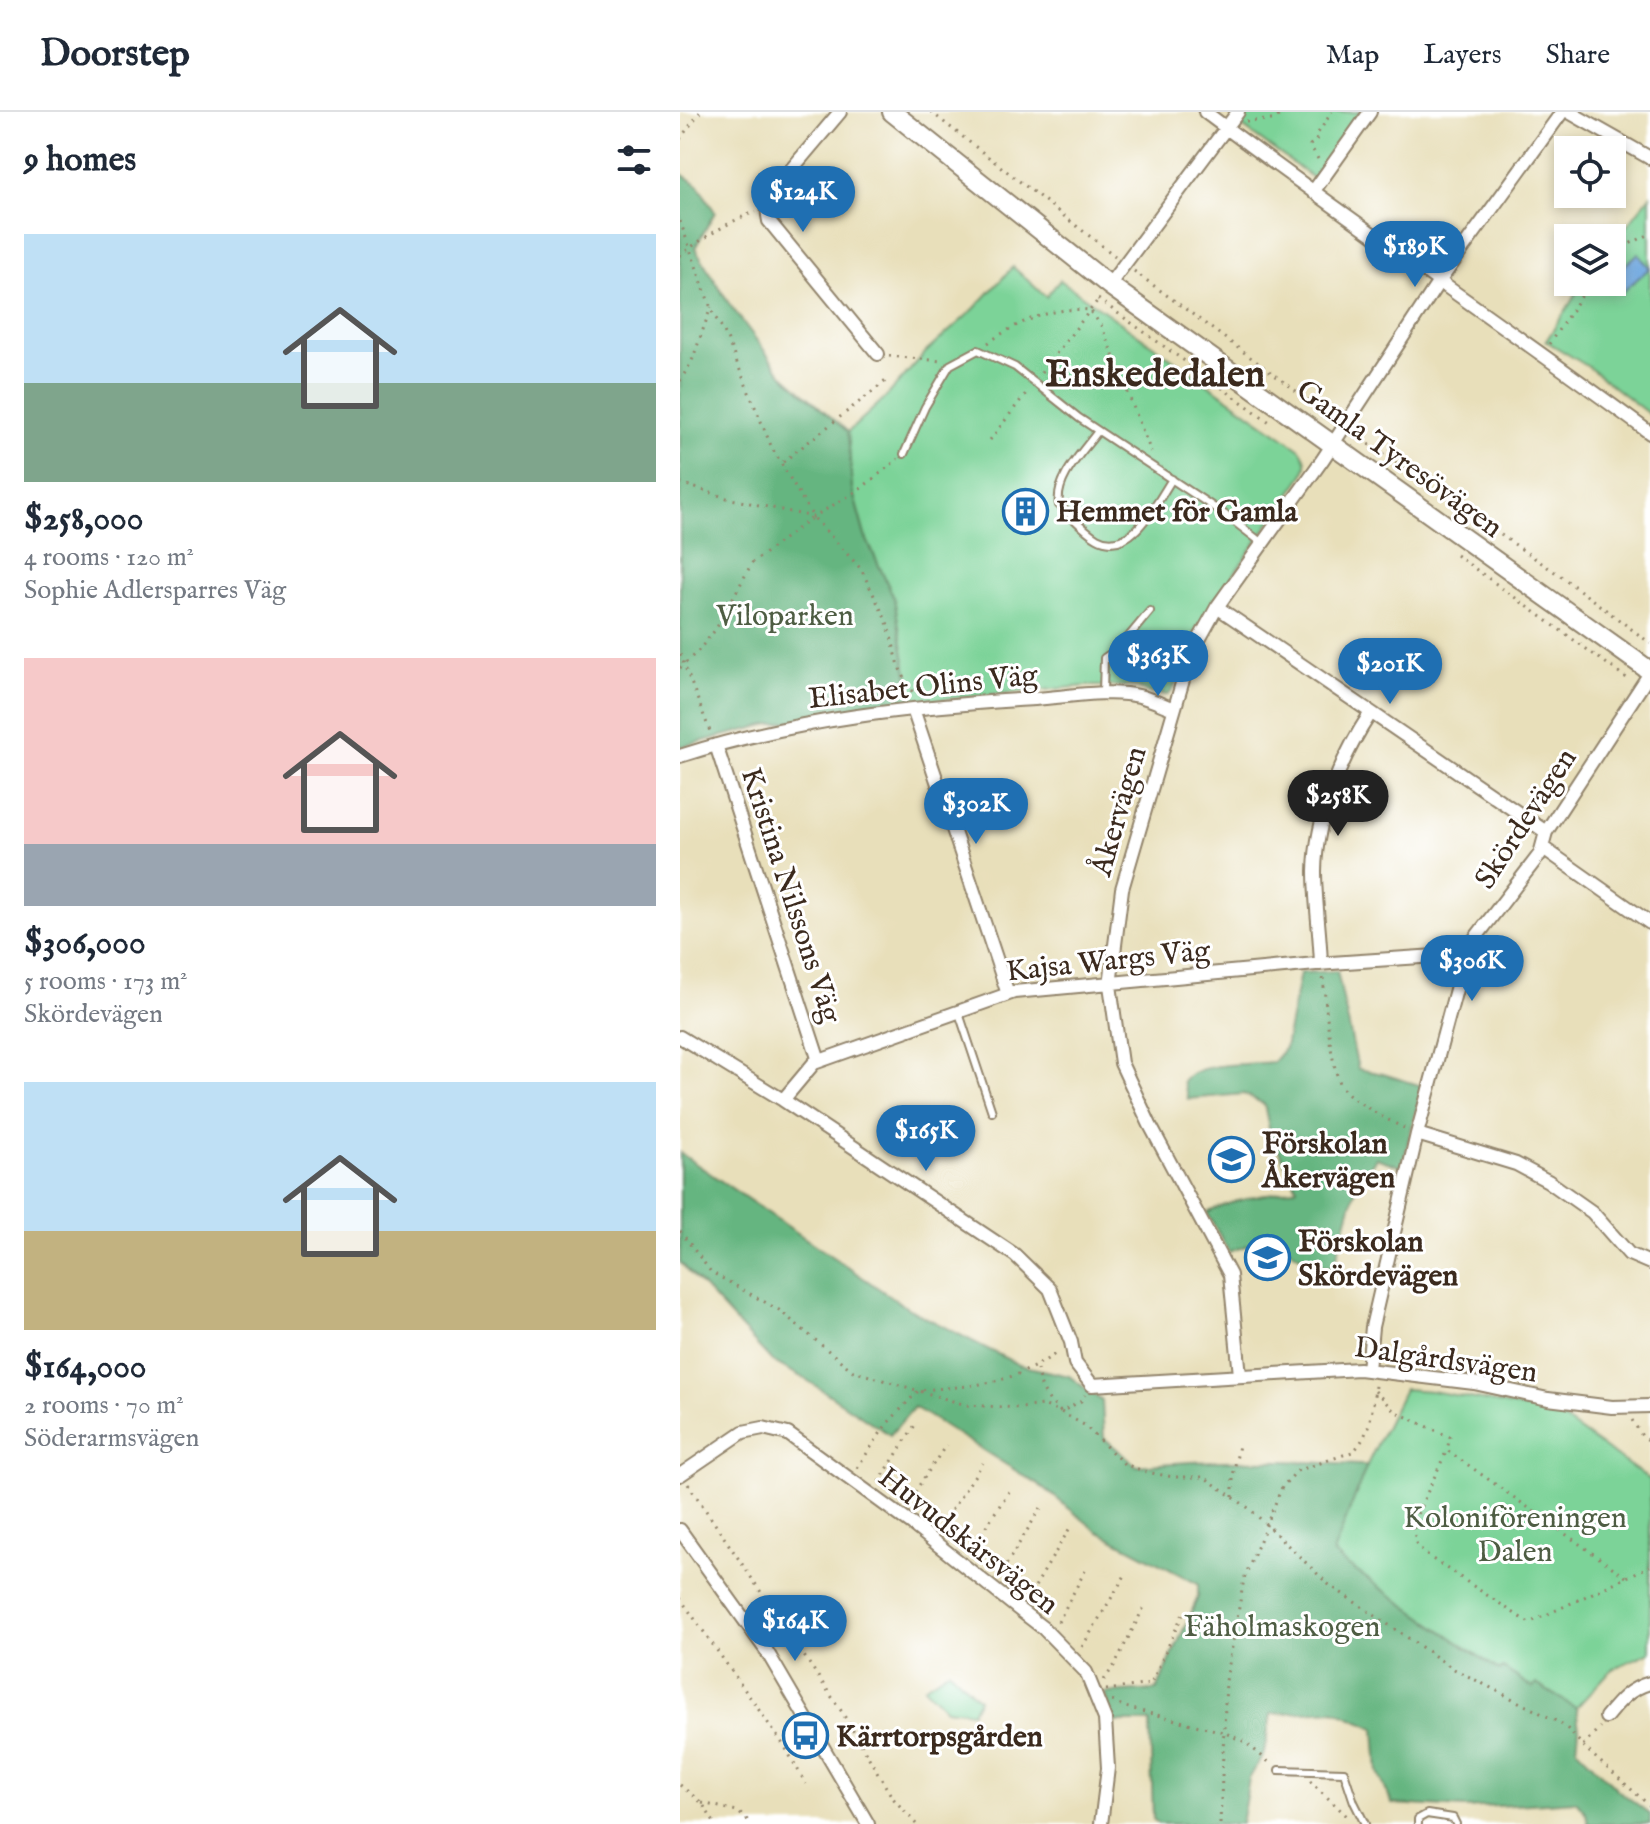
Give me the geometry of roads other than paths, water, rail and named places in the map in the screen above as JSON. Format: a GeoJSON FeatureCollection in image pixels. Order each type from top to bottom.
{"type":"FeatureCollection","features":[{"type":"Feature","properties":{"kind":"street"},"geometry":{"type":"LineString","coordinates":[[840,112],[774,190],[768,198],[767,209],[769,221],[878,354]]}},
{"type":"Feature","properties":{"kind":"street","name":"Gamla Tyresövägen"},"geometry":{"type":"LineString","coordinates":[[892,112],[1109,285],[1650,672]]}},
{"type":"Feature","properties":{"kind":"street"},"geometry":{"type":"LineString","coordinates":[[1205,112],[1231,121],[1313,192],[1438,283],[1543,353],[1650,433]]}},
{"type":"Feature","properties":{"kind":"street"},"geometry":{"type":"LineString","coordinates":[[1313,192],[1370,112]]}},
{"type":"Feature","properties":{"kind":"street","name":"Åkervägen"},"geometry":{"type":"LineString","coordinates":[[1240,1375],[1230,1275],[1150,1125],[1121,1063],[1110,985],[1122,889],[1190,656],[1217,607],[1332,444],[1438,283],[1562,112]]}},
{"type":"Feature","properties":{"kind":"street"},"geometry":{"type":"LineString","coordinates":[[1569,112],[1650,158]]}},
{"type":"Feature","properties":{"kind":"street"},"geometry":{"type":"LineString","coordinates":[[1109,285],[1231,121]]}},
{"type":"Feature","properties":{"kind":"street"},"geometry":{"type":"LineString","coordinates":[[1217,607],[1546,832]]}},
{"type":"Feature","properties":{"kind":"street","name":"Skördevägen"},"geometry":{"type":"LineString","coordinates":[[1372,1370],[1372,1327],[1417,1134],[1466,954],[1540,854],[1546,832],[1650,672]]}},
{"type":"Feature","properties":{"kind":"street","name":"Elisabet Olins Väg"},"geometry":{"type":"LineString","coordinates":[[680,756],[812,722],[918,708],[1103,695],[1138,696],[1174,709]]}},
{"type":"Feature","properties":{"kind":"street"},"geometry":{"type":"LineString","coordinates":[[918,708],[1008,994]]}},
{"type":"Feature","properties":{"kind":"street"},"geometry":{"type":"LineString","coordinates":[[1321,964],[1315,870],[1319,840],[1339,773],[1370,714]]}},
{"type":"Feature","properties":{"kind":"street","name":"Kristina Nilssons Väg"},"geometry":{"type":"LineString","coordinates":[[716,745],[819,1061]]}},
{"type":"Feature","properties":{"kind":"street"},"geometry":{"type":"LineString","coordinates":[[1542,847],[1650,923]]}},
{"type":"Feature","properties":{"kind":"street","name":"Kajsa Wargs Väg"},"geometry":{"type":"LineString","coordinates":[[783,1100],[814,1063],[1008,994],[1321,964],[1466,954]]}},
{"type":"Feature","properties":{"kind":"street"},"geometry":{"type":"LineString","coordinates":[[680,1037],[783,1100]]}},
{"type":"Feature","properties":{"kind":"street","name":"Dalgårdsvägen"},"geometry":{"type":"LineString","coordinates":[[783,1100],[1015,1255],[1050,1289],[1071,1342],[1075,1363],[1092,1385],[1372,1370],[1474,1383],[1548,1399],[1624,1407],[1650,1406]]}},
{"type":"Feature","properties":{"kind":"street"},"geometry":{"type":"LineString","coordinates":[[1417,1134],[1516,1164],[1548,1181],[1592,1212],[1629,1254],[1650,1263]]}},
{"type":"Feature","properties":{"kind":"street","name":"Huvudskärsvägen"},"geometry":{"type":"LineString","coordinates":[[681,1475],[743,1432],[763,1428],[788,1434],[900,1515],[1021,1611],[1086,1672],[1105,1719],[1107,1756],[1101,1824]]}},
{"type":"Feature","properties":{"kind":"street"},"geometry":{"type":"LineString","coordinates":[[680,1530],[766,1650],[868,1824]]}},
{"type":"Feature","properties":{"kind":"street"},"geometry":{"type":"LineString","coordinates":[[1606,1717],[1624,1695],[1635,1687],[1650,1683]]}},
{"type":"Feature","properties":{"kind":"lane"},"geometry":{"type":"LineString","coordinates":[[904,454],[925,407],[950,365],[978,350],[1015,367],[1098,431],[1227,516],[1263,544]]}},
{"type":"Feature","properties":{"kind":"lane"},"geometry":{"type":"LineString","coordinates":[[1098,431],[1061,483],[1057,494],[1059,505],[1097,538],[1111,543],[1126,539],[1152,511],[1172,479]]}},
{"type":"Feature","properties":{"kind":"lane"},"geometry":{"type":"LineString","coordinates":[[1103,695],[1104,658],[1120,647],[1150,611]]}},
{"type":"Feature","properties":{"kind":"lane"},"geometry":{"type":"LineString","coordinates":[[959,1012],[992,1112]]}},
{"type":"Feature","properties":{"kind":"lane"},"geometry":{"type":"LineString","coordinates":[[1279,1770],[1344,1772],[1365,1824]]}},
{"type":"Feature","properties":{"kind":"lane"},"geometry":{"type":"LineString","coordinates":[[1418,1824],[1418,1819],[1427,1814],[1453,1818],[1456,1824]]}},
{"type":"Feature","properties":{"kind":"water"},"geometry":{"type":"Polygon","coordinates":[[[1638,254],[1650,268],[1626,289],[1626,264],[1638,254]]]}},
{"type":"Feature","properties":{"kind":"place","name":"Hemmet för Gamla"},"geometry":{"type":"Point","coordinates":[1025,511]}},
{"type":"Feature","properties":{"kind":"place","name":"Förskolan Åkervägen"},"geometry":{"type":"Point","coordinates":[1231,1160]}},
{"type":"Feature","properties":{"kind":"place","name":"Förskolan Skördevägen"},"geometry":{"type":"Point","coordinates":[1267,1258]}},
{"type":"Feature","properties":{"kind":"place","name":"Kärrtorpsgården"},"geometry":{"type":"Point","coordinates":[805,1736]}},
{"type":"Feature","properties":{"kind":"district","name":"Enskededalen"},"geometry":{"type":"Point","coordinates":[1155,373]}},
{"type":"Feature","properties":{"kind":"park label","name":"Viloparken"},"geometry":{"type":"Point","coordinates":[785,615]}},
{"type":"Feature","properties":{"kind":"park label","name":"Koloniföreningen Dalen"},"geometry":{"type":"Point","coordinates":[1515,1534]}},
{"type":"Feature","properties":{"kind":"park label","name":"Fäholmaskogen"},"geometry":{"type":"Point","coordinates":[1282,1626]}}]}
